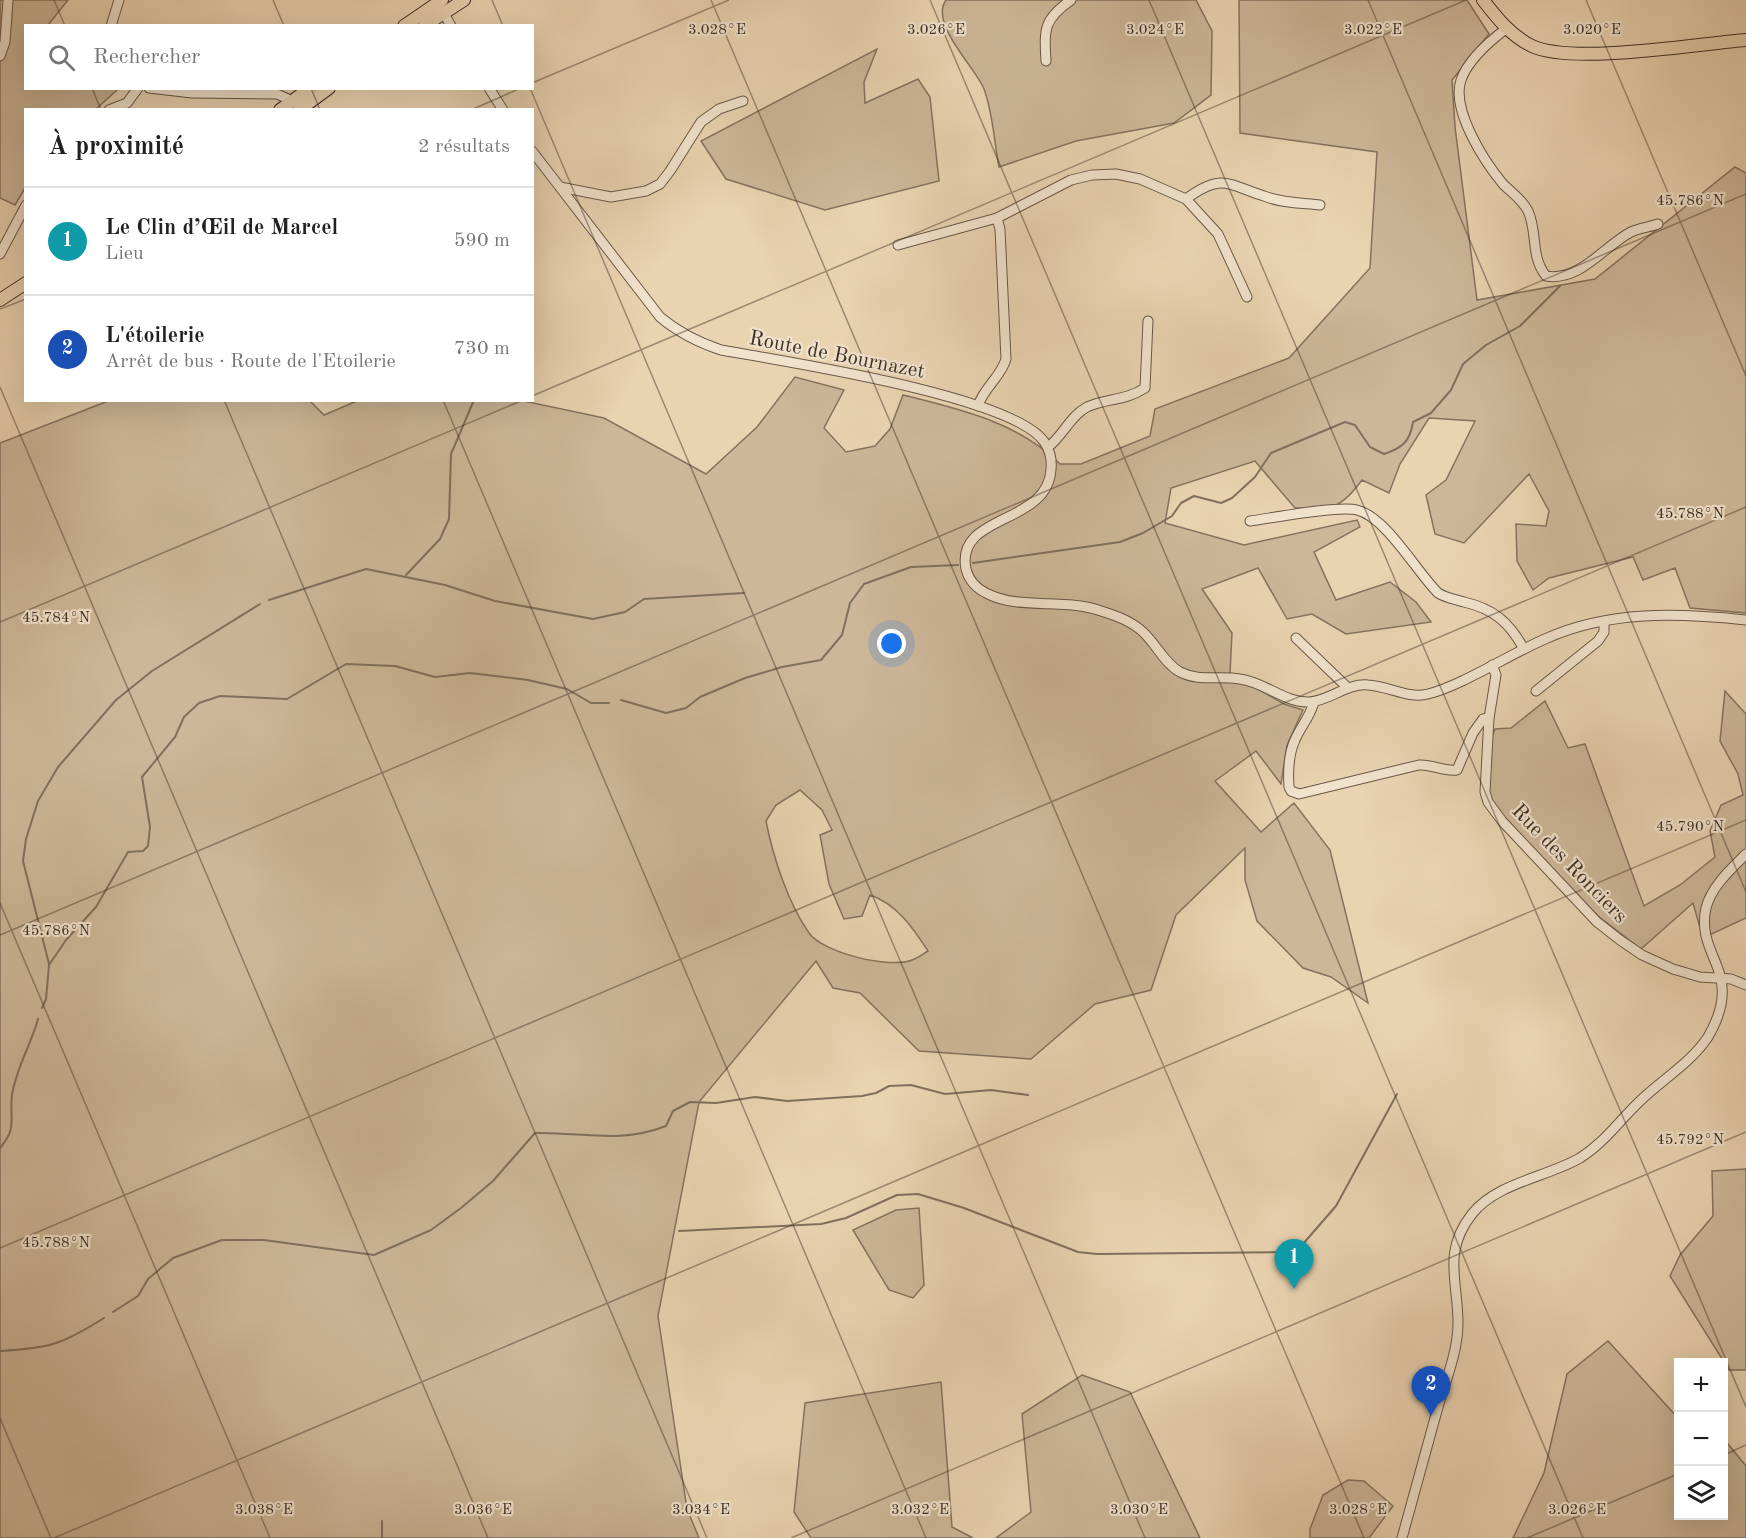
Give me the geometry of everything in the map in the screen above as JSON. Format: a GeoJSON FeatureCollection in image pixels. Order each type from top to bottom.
{"type":"FeatureCollection","features":[{"type":"Feature","properties":{"kind":"main road"},"geometry":{"type":"LineString","coordinates":[[408,24],[441,5],[464,0]]}},
{"type":"Feature","properties":{"kind":"main road"},"geometry":{"type":"LineString","coordinates":[[1483,0],[1507,28],[1534,47],[1566,54],[1746,40]]}},
{"type":"Feature","properties":{"kind":"main road"},"geometry":{"type":"LineString","coordinates":[[426,24],[441,5]]}},
{"type":"Feature","properties":{"kind":"main road"},"geometry":{"type":"LineString","coordinates":[[298,106],[309,90]]}},
{"type":"Feature","properties":{"kind":"main road"},"geometry":{"type":"LineString","coordinates":[[298,106],[326,90]]}},
{"type":"Feature","properties":{"kind":"main road"},"geometry":{"type":"LineString","coordinates":[[0,300],[24,284]]}},
{"type":"Feature","properties":{"kind":"main road"},"geometry":{"type":"LineString","coordinates":[[0,310],[24,293]]}},
{"type":"Feature","properties":{"kind":"street"},"geometry":{"type":"LineString","coordinates":[[0,56],[5,42],[8,0]]}},
{"type":"Feature","properties":{"kind":"street"},"geometry":{"type":"LineString","coordinates":[[112,24],[119,0]]}},
{"type":"Feature","properties":{"kind":"street"},"geometry":{"type":"LineString","coordinates":[[1046,61],[1044,33],[1047,22],[1071,0]]}},
{"type":"Feature","properties":{"kind":"street"},"geometry":{"type":"LineString","coordinates":[[441,5],[450,24]]}},
{"type":"Feature","properties":{"kind":"street"},"geometry":{"type":"LineString","coordinates":[[1507,28],[1474,60],[1461,80],[1460,98],[1463,118],[1478,147],[1503,184],[1522,201],[1529,213],[1539,268],[1546,276],[1567,275],[1603,254],[1631,232],[1658,224]]}},
{"type":"Feature","properties":{"kind":"street"},"geometry":{"type":"LineString","coordinates":[[114,108],[127,103],[137,90]]}},
{"type":"Feature","properties":{"kind":"street"},"geometry":{"type":"LineString","coordinates":[[166,90],[192,93],[277,94],[298,106]]}},
{"type":"Feature","properties":{"kind":"street"},"geometry":{"type":"LineString","coordinates":[[490,90],[502,108]]}},
{"type":"Feature","properties":{"kind":"street"},"geometry":{"type":"LineString","coordinates":[[560,187],[611,197],[646,191],[660,184],[701,122],[719,109],[743,101]]}},
{"type":"Feature","properties":{"kind":"street","name":"Route de Bournazet"},"geometry":{"type":"LineString","coordinates":[[534,154],[660,317],[675,330],[696,342],[721,350],[903,385],[978,406],[1032,430],[1048,447]]}},
{"type":"Feature","properties":{"kind":"street"},"geometry":{"type":"LineString","coordinates":[[898,245],[997,218],[1056,186],[1092,175],[1116,174],[1140,178],[1186,199],[1218,234],[1247,297]]}},
{"type":"Feature","properties":{"kind":"street"},"geometry":{"type":"LineString","coordinates":[[1186,199],[1212,182],[1227,182],[1277,200],[1320,206]]}},
{"type":"Feature","properties":{"kind":"street"},"geometry":{"type":"LineString","coordinates":[[0,254],[24,209]]}},
{"type":"Feature","properties":{"kind":"street"},"geometry":{"type":"LineString","coordinates":[[978,406],[982,393],[1004,368],[1006,359],[1000,229],[997,218]]}},
{"type":"Feature","properties":{"kind":"street"},"geometry":{"type":"LineString","coordinates":[[1148,321],[1145,388],[1131,397],[1083,410],[1048,447],[1052,462],[1046,489],[1025,510],[978,532],[966,555],[965,566],[976,587],[990,595],[1012,600],[1072,603],[1129,621],[1144,633],[1175,669],[1195,679],[1239,678],[1290,699],[1314,702],[1348,687],[1364,684],[1407,694],[1424,695],[1557,634],[1649,614],[1683,613],[1746,620]]}},
{"type":"Feature","properties":{"kind":"street"},"geometry":{"type":"LineString","coordinates":[[1250,521],[1346,509],[1364,513],[1393,538],[1416,569],[1438,592],[1445,597],[1481,606],[1499,615],[1524,649]]}},
{"type":"Feature","properties":{"kind":"street"},"geometry":{"type":"LineString","coordinates":[[1536,691],[1598,641],[1604,632],[1604,623]]}},
{"type":"Feature","properties":{"kind":"street"},"geometry":{"type":"LineString","coordinates":[[1296,638],[1348,687]]}},
{"type":"Feature","properties":{"kind":"street","name":"Rue des Ronciers"},"geometry":{"type":"LineString","coordinates":[[1492,664],[1496,675],[1489,718],[1485,792],[1488,802],[1502,821],[1597,922],[1642,955],[1673,969],[1700,977],[1746,985]]}},
{"type":"Feature","properties":{"kind":"street"},"geometry":{"type":"LineString","coordinates":[[1314,702],[1311,714],[1295,739],[1292,750],[1288,777],[1291,791],[1299,794],[1406,767],[1430,764],[1449,771],[1457,770],[1473,734],[1483,719],[1489,718]]}},
{"type":"Feature","properties":{"kind":"street"},"geometry":{"type":"LineString","coordinates":[[1402,1538],[1452,1360],[1458,1323],[1452,1260],[1462,1229],[1472,1213],[1494,1195],[1580,1158],[1608,1136],[1637,1103],[1679,1069],[1708,1038],[1723,1008],[1724,980],[1708,937],[1705,922],[1706,907],[1713,891],[1746,854]]}},
{"type":"Feature","properties":{"kind":"shaded area"},"geometry":{"type":"Polygon","coordinates":[[[0,0],[68,0],[49,24],[24,24],[24,90],[117,90],[97,108],[24,108],[24,190],[15,205],[0,198],[0,0]]]}},
{"type":"Feature","properties":{"kind":"shaded area"},"geometry":{"type":"Polygon","coordinates":[[[946,0],[1196,0],[1212,31],[1211,95],[1174,123],[1076,141],[999,167],[987,98],[979,80],[948,33],[942,10],[946,0]]]}},
{"type":"Feature","properties":{"kind":"shaded area"},"geometry":{"type":"Polygon","coordinates":[[[1239,0],[1467,0],[1489,34],[1452,80],[1455,127],[1477,300],[1595,279],[1735,167],[1746,173],[1746,613],[1690,608],[1675,568],[1643,580],[1633,557],[1549,578],[1533,590],[1517,561],[1516,524],[1546,526],[1549,511],[1529,474],[1464,543],[1435,534],[1426,495],[1446,480],[1475,421],[1429,418],[1400,464],[1389,493],[1362,480],[1347,497],[1334,506],[1295,508],[1255,461],[1171,488],[1165,523],[1244,545],[1357,520],[1360,527],[1314,552],[1336,600],[1390,582],[1416,602],[1431,622],[1346,634],[1312,614],[1287,619],[1258,568],[1202,589],[1232,633],[1230,673],[1284,704],[1303,710],[1287,745],[1281,784],[1256,751],[1215,781],[1261,832],[1294,803],[1330,850],[1368,1003],[1331,977],[1303,968],[1257,921],[1245,880],[1245,848],[1176,915],[1151,990],[1095,1004],[1031,1059],[919,1051],[860,993],[833,988],[816,961],[699,1102],[658,1316],[687,1509],[699,1538],[0,1538],[0,443],[105,402],[311,402],[324,415],[355,402],[528,402],[604,418],[706,474],[757,427],[795,377],[844,390],[824,428],[846,452],[875,446],[890,429],[903,395],[987,419],[1026,437],[1060,464],[1081,464],[1150,436],[1155,409],[1289,358],[1370,268],[1377,152],[1240,133],[1239,0]],[[800,790],[776,805],[766,821],[782,879],[794,908],[809,933],[828,947],[873,961],[902,962],[914,959],[928,951],[896,911],[880,899],[870,895],[862,916],[844,919],[829,884],[820,835],[832,830],[822,810],[800,790]]]}},
{"type":"Feature","properties":{"kind":"shaded area"},"geometry":{"type":"Polygon","coordinates":[[[877,49],[864,82],[865,103],[918,79],[930,97],[939,181],[825,210],[726,179],[701,141],[877,49]]]}},
{"type":"Feature","properties":{"kind":"shaded area"},"geometry":{"type":"Polygon","coordinates":[[[1725,691],[1746,714],[1746,918],[1703,938],[1693,903],[1641,949],[1598,916],[1503,818],[1487,792],[1491,739],[1495,729],[1511,728],[1545,701],[1568,748],[1585,744],[1644,906],[1680,885],[1715,857],[1710,831],[1721,805],[1743,795],[1738,774],[1720,741],[1725,691]]]}},
{"type":"Feature","properties":{"kind":"shaded area"},"geometry":{"type":"Polygon","coordinates":[[[1746,1169],[1746,1370],[1729,1370],[1728,1358],[1721,1358],[1670,1276],[1680,1255],[1713,1216],[1712,1171],[1746,1169]]]}},
{"type":"Feature","properties":{"kind":"shaded area"},"geometry":{"type":"Polygon","coordinates":[[[919,1208],[924,1285],[913,1298],[889,1290],[853,1230],[896,1210],[919,1208]]]}},
{"type":"Feature","properties":{"kind":"shaded area"},"geometry":{"type":"Polygon","coordinates":[[[1608,1341],[1674,1414],[1674,1520],[1728,1520],[1728,1444],[1746,1466],[1746,1538],[1513,1538],[1544,1473],[1567,1374],[1608,1341]]]}},
{"type":"Feature","properties":{"kind":"shaded area"},"geometry":{"type":"Polygon","coordinates":[[[1082,1375],[1130,1392],[1200,1538],[996,1538],[1031,1512],[1022,1414],[1082,1375]]]}},
{"type":"Feature","properties":{"kind":"shaded area"},"geometry":{"type":"Polygon","coordinates":[[[941,1382],[952,1527],[973,1538],[811,1538],[794,1512],[805,1403],[941,1382]]]}},
{"type":"Feature","properties":{"kind":"shaded area"},"geometry":{"type":"Polygon","coordinates":[[[1348,1480],[1364,1481],[1393,1506],[1369,1538],[1310,1538],[1310,1529],[1323,1495],[1348,1480]]]}},
{"type":"Feature","properties":{"kind":"waterway"},"geometry":{"type":"LineString","coordinates":[[973,563],[1120,542],[1143,533],[1172,516],[1181,503],[1194,496],[1221,503],[1232,498],[1255,477],[1271,453],[1345,422],[1355,425],[1370,447],[1384,454],[1396,449],[1410,435],[1413,422],[1431,413],[1451,390],[1463,364],[1486,345],[1520,326],[1560,286]]}},
{"type":"Feature","properties":{"kind":"waterway"},"geometry":{"type":"LineString","coordinates":[[406,575],[440,539],[449,519],[451,454],[473,402]]}},
{"type":"Feature","properties":{"kind":"waterway"},"geometry":{"type":"LineString","coordinates":[[621,700],[666,713],[686,708],[700,697],[745,678],[782,667],[821,660],[842,635],[850,603],[864,584],[911,567],[958,565]]}},
{"type":"Feature","properties":{"kind":"waterway"},"geometry":{"type":"LineString","coordinates":[[269,600],[366,569],[445,585],[495,601],[593,619],[625,612],[644,599],[744,593]]}},
{"type":"Feature","properties":{"kind":"waterway"},"geometry":{"type":"LineString","coordinates":[[49,964],[23,861],[26,839],[38,801],[58,767],[116,700],[152,671],[260,604]]}},
{"type":"Feature","properties":{"kind":"waterway"},"geometry":{"type":"LineString","coordinates":[[42,1008],[46,999],[49,965],[66,940],[96,907],[128,852],[143,851],[148,846],[150,827],[142,777],[175,737],[184,717],[199,703],[220,696],[287,699],[346,664],[395,666],[435,677],[470,673],[528,680],[567,689],[591,703],[609,703]]}},
{"type":"Feature","properties":{"kind":"waterway"},"geometry":{"type":"LineString","coordinates":[[0,1148],[11,1129],[14,1085],[38,1019]]}},
{"type":"Feature","properties":{"kind":"waterway"},"geometry":{"type":"LineString","coordinates":[[113,1312],[138,1296],[148,1279],[173,1258],[222,1240],[264,1240],[374,1255],[431,1230],[461,1208],[493,1181],[535,1133],[633,1135],[666,1126],[673,1111],[690,1102],[716,1103],[755,1097],[787,1101],[862,1096],[876,1093],[889,1086],[911,1085],[945,1094],[991,1090],[1028,1095]]}},
{"type":"Feature","properties":{"kind":"waterway"},"geometry":{"type":"LineString","coordinates":[[1296,1252],[1336,1206],[1397,1094]]}},
{"type":"Feature","properties":{"kind":"waterway"},"geometry":{"type":"LineString","coordinates":[[679,1231],[821,1224],[846,1218],[897,1195],[918,1194],[964,1208],[1078,1252],[1097,1254],[1285,1252]]}},
{"type":"Feature","properties":{"kind":"waterway"},"geometry":{"type":"LineString","coordinates":[[0,1351],[55,1344],[104,1318]]}},
{"type":"Feature","properties":{"kind":"waterway"},"geometry":{"type":"LineString","coordinates":[[382,1521],[382,1538]]}},
{"type":"Feature","properties":{"kind":"place","name":"Le Clin d’Œil de Marcel"},"geometry":{"type":"Point","coordinates":[1294,1289]}},
{"type":"Feature","properties":{"kind":"place","name":"L'étoilerie"},"geometry":{"type":"Point","coordinates":[1431,1416]}}]}
